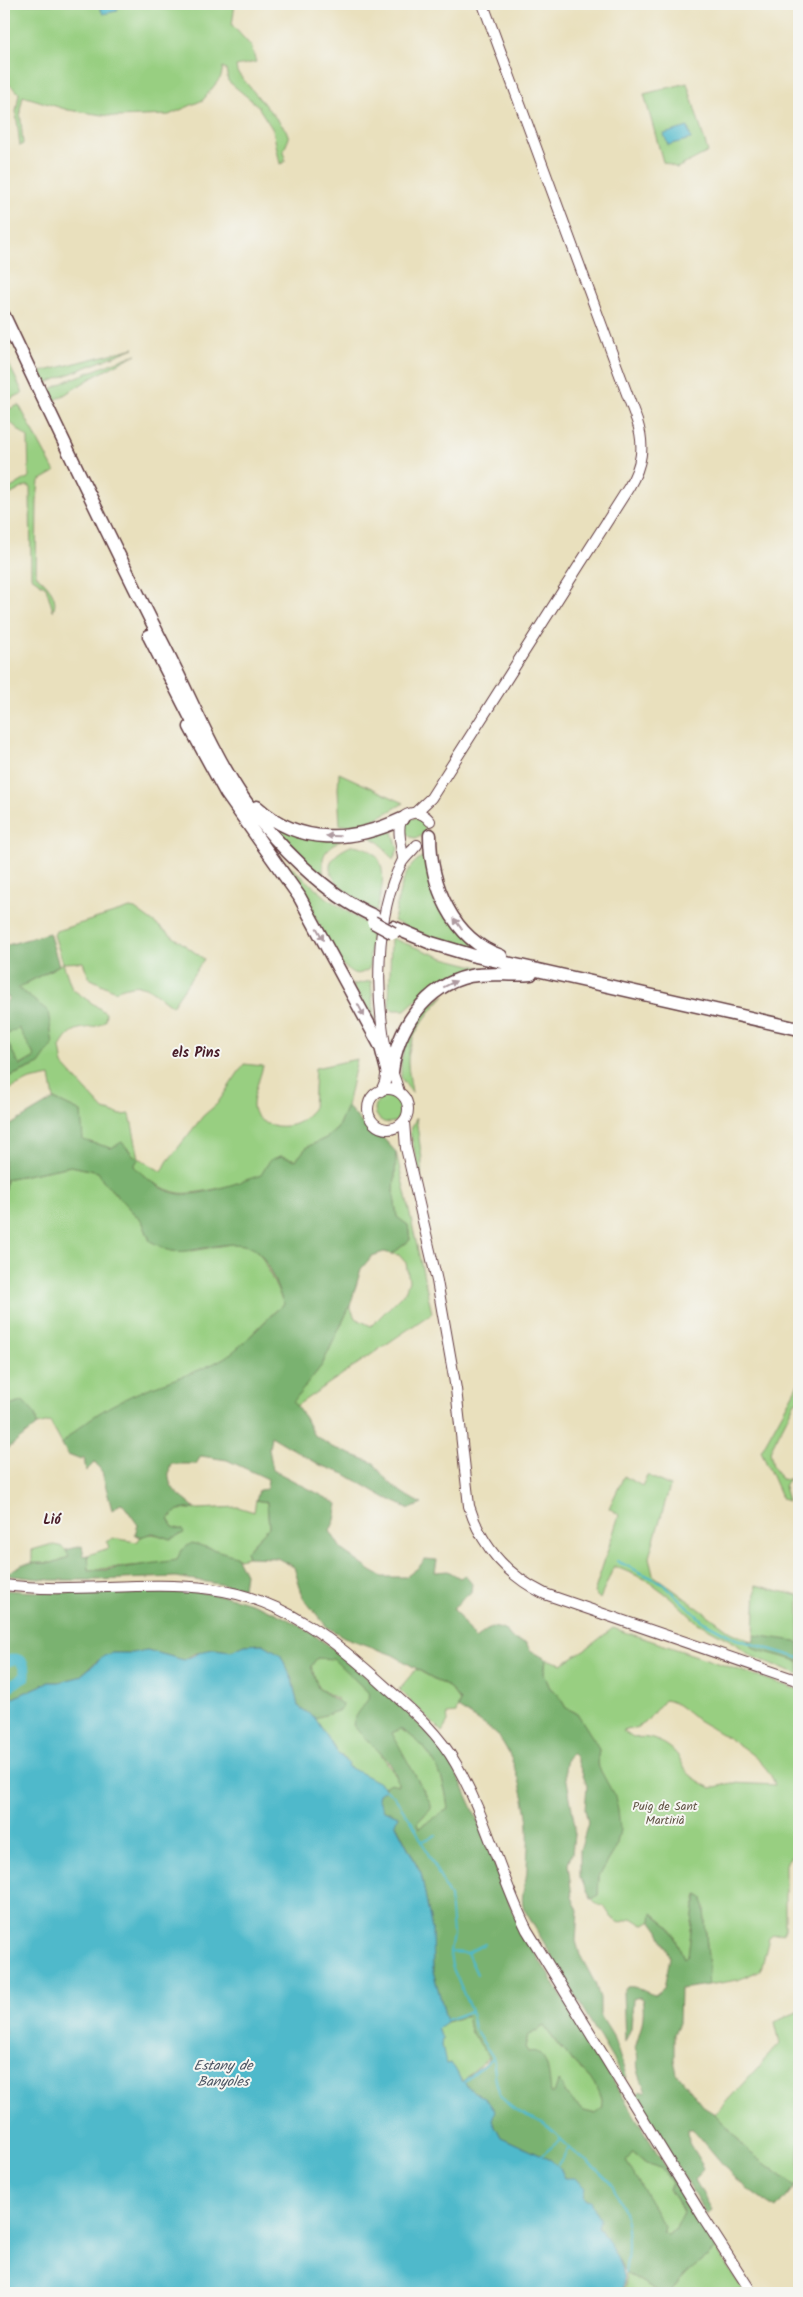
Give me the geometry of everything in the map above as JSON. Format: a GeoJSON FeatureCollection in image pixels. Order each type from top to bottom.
{"type":"FeatureCollection","features":[{"type":"Feature","properties":{"kind":"highway"},"geometry":{"type":"LineString","coordinates":[[4,316],[144,608],[235,784],[264,824],[293,856],[330,888],[374,919],[393,930],[449,954],[799,1029]]}},
{"type":"Feature","properties":{"kind":"highway"},"geometry":{"type":"LineString","coordinates":[[4,332],[184,706],[239,804],[271,844],[304,876],[345,906],[374,919]]}},
{"type":"Feature","properties":{"kind":"highway"},"geometry":{"type":"LineString","coordinates":[[184,706],[185,715],[213,772],[299,896],[381,1047],[389,1067]]}},
{"type":"Feature","properties":{"kind":"highway"},"geometry":{"type":"LineString","coordinates":[[235,784],[272,819],[292,830],[312,835],[358,835],[380,829],[402,819]]}},
{"type":"Feature","properties":{"kind":"highway"},"geometry":{"type":"LineString","coordinates":[[430,835],[430,848],[441,895],[464,932],[487,950],[536,972],[799,1035]]}},
{"type":"Feature","properties":{"kind":"highway"},"geometry":{"type":"LineString","coordinates":[[389,1067],[406,1026],[424,1002],[436,992],[468,977],[536,972]]}},
{"type":"Feature","properties":{"kind":"main road"},"geometry":{"type":"LineString","coordinates":[[403,860],[399,828],[402,819],[407,814],[416,812],[431,798],[629,487],[637,471],[642,454],[642,441],[637,421],[483,4]]}},
{"type":"Feature","properties":{"kind":"main road"},"geometry":{"type":"LineString","coordinates":[[385,1129],[395,1128],[404,1122],[408,1114],[408,1105],[399,1092],[389,1067],[381,1005],[381,948],[388,900],[403,860],[417,845],[425,842],[430,835],[431,798]]}},
{"type":"Feature","properties":{"kind":"main road"},"geometry":{"type":"LineString","coordinates":[[416,812],[424,815],[430,821]]}},
{"type":"Feature","properties":{"kind":"main road"},"geometry":{"type":"LineString","coordinates":[[401,837],[408,844],[417,845]]}},
{"type":"Feature","properties":{"kind":"main road"},"geometry":{"type":"LineString","coordinates":[[389,1067],[381,1090],[370,1099],[368,1113],[375,1124],[398,1138],[406,1148]]}},
{"type":"Feature","properties":{"kind":"main road"},"geometry":{"type":"LineString","coordinates":[[381,1090],[390,1089],[399,1092]]}},
{"type":"Feature","properties":{"kind":"main road"},"geometry":{"type":"LineString","coordinates":[[404,1122],[406,1148],[436,1281],[456,1389],[469,1506],[475,1524],[487,1546],[508,1570],[532,1587],[546,1594],[799,1682]]}},
{"type":"Feature","properties":{"kind":"main road"},"geometry":{"type":"LineString","coordinates":[[4,1585],[65,1588],[192,1587],[233,1592],[256,1599],[293,1615],[326,1636],[345,1650],[415,1713],[448,1751],[466,1782],[507,1887],[527,1930],[703,2217],[752,2293]]}},
{"type":"Feature","properties":{"kind":"green space"},"geometry":{"type":"Polygon","coordinates":[[[4,4],[235,4],[232,25],[251,46],[256,62],[236,66],[237,72],[286,130],[289,138],[284,150],[285,162],[280,164],[273,130],[257,105],[228,81],[226,69],[223,67],[221,77],[203,100],[169,115],[117,117],[68,110],[23,96],[20,110],[23,144],[20,146],[16,112],[19,93],[4,80],[4,4]]]}},
{"type":"Feature","properties":{"kind":"green space"},"geometry":{"type":"Polygon","coordinates":[[[687,83],[708,152],[677,168],[663,162],[644,94],[687,83]]]}},
{"type":"Feature","properties":{"kind":"green space"},"geometry":{"type":"Polygon","coordinates":[[[134,348],[42,385],[41,372],[134,348]]]}},
{"type":"Feature","properties":{"kind":"green space"},"geometry":{"type":"Polygon","coordinates":[[[4,354],[23,393],[4,402],[4,354]]]}},
{"type":"Feature","properties":{"kind":"green space"},"geometry":{"type":"Polygon","coordinates":[[[136,354],[93,377],[51,403],[45,392],[69,380],[136,354]]]}},
{"type":"Feature","properties":{"kind":"green space"},"geometry":{"type":"Polygon","coordinates":[[[19,405],[55,472],[39,481],[37,501],[36,575],[51,591],[55,601],[53,611],[46,587],[31,577],[30,486],[26,486],[4,498],[4,492],[29,477],[28,438],[10,422],[4,424],[4,411],[19,405]]]}},
{"type":"Feature","properties":{"kind":"green space"},"geometry":{"type":"Polygon","coordinates":[[[339,773],[404,803],[366,822],[340,825],[339,773]]]}},
{"type":"Feature","properties":{"kind":"green space"},"geometry":{"type":"Polygon","coordinates":[[[411,818],[419,818],[425,824],[425,832],[419,838],[411,838],[405,832],[405,824],[411,818]]]}},
{"type":"Feature","properties":{"kind":"green space"},"geometry":{"type":"Polygon","coordinates":[[[269,824],[342,839],[330,847],[324,855],[324,878],[298,857],[269,824]]]}},
{"type":"Feature","properties":{"kind":"green space"},"geometry":{"type":"Polygon","coordinates":[[[392,829],[398,849],[393,860],[379,842],[370,837],[392,829]]]}},
{"type":"Feature","properties":{"kind":"green space"},"geometry":{"type":"Polygon","coordinates":[[[353,845],[366,848],[380,861],[383,880],[376,912],[344,890],[331,872],[331,862],[338,854],[353,845]]]}},
{"type":"Feature","properties":{"kind":"green space"},"geometry":{"type":"Polygon","coordinates":[[[428,855],[430,873],[487,956],[412,930],[394,921],[400,892],[407,873],[419,859],[428,855]]]}},
{"type":"Feature","properties":{"kind":"green space"},"geometry":{"type":"Polygon","coordinates":[[[283,860],[327,898],[372,928],[369,969],[357,974],[341,964],[283,860]]]}},
{"type":"Feature","properties":{"kind":"green space"},"geometry":{"type":"Polygon","coordinates":[[[130,908],[135,909],[204,959],[172,1006],[146,987],[125,987],[115,991],[89,978],[83,962],[63,963],[54,935],[56,931],[130,908]]]}},
{"type":"Feature","properties":{"kind":"green space"},"geometry":{"type":"Polygon","coordinates":[[[49,933],[59,965],[18,988],[48,1011],[53,1044],[39,1064],[4,1079],[4,1036],[4,1005],[9,998],[4,993],[4,946],[49,933]],[[19,1028],[4,1036],[20,1066],[35,1057],[19,1028]]]}},
{"type":"Feature","properties":{"kind":"green space"},"geometry":{"type":"Polygon","coordinates":[[[391,938],[444,958],[491,970],[445,982],[426,993],[405,1010],[393,1010],[389,1006],[391,938]]]}},
{"type":"Feature","properties":{"kind":"green space"},"geometry":{"type":"Polygon","coordinates":[[[63,963],[72,989],[106,1013],[105,1021],[99,1025],[82,1028],[71,1033],[66,1038],[60,1047],[63,1065],[104,1110],[121,1115],[130,1114],[139,1158],[162,1172],[167,1162],[203,1116],[217,1104],[244,1064],[263,1066],[253,1104],[254,1111],[263,1122],[270,1125],[285,1126],[299,1122],[313,1109],[315,1068],[357,1059],[347,1106],[337,1129],[326,1138],[307,1147],[296,1160],[281,1156],[265,1173],[256,1178],[221,1188],[186,1193],[166,1189],[143,1175],[133,1166],[133,1155],[128,1148],[111,1148],[82,1140],[81,1112],[54,1099],[50,1076],[30,1080],[4,1092],[4,1079],[39,1064],[18,988],[63,963]]]}},
{"type":"Feature","properties":{"kind":"green space"},"geometry":{"type":"Polygon","coordinates":[[[371,981],[374,1020],[352,985],[371,981]]]}},
{"type":"Feature","properties":{"kind":"green space"},"geometry":{"type":"Polygon","coordinates":[[[445,995],[426,1017],[411,1043],[408,1070],[412,1093],[401,1078],[401,1060],[407,1039],[427,1007],[445,995]]]}},
{"type":"Feature","properties":{"kind":"green space"},"geometry":{"type":"Polygon","coordinates":[[[20,1027],[35,1057],[19,1066],[4,1036],[20,1027]]]}},
{"type":"Feature","properties":{"kind":"green space"},"geometry":{"type":"Polygon","coordinates":[[[389,1095],[399,1099],[403,1109],[399,1119],[389,1123],[379,1119],[375,1109],[379,1099],[389,1095]]]}},
{"type":"Feature","properties":{"kind":"green space"},"geometry":{"type":"Polygon","coordinates":[[[54,1099],[81,1112],[83,1140],[111,1148],[122,1142],[133,1155],[139,1158],[134,1166],[143,1175],[155,1184],[180,1194],[210,1191],[261,1175],[270,1160],[281,1156],[296,1160],[307,1147],[326,1138],[337,1129],[347,1106],[367,1129],[384,1139],[396,1152],[394,1195],[397,1217],[408,1225],[410,1240],[392,1254],[384,1252],[372,1256],[361,1269],[350,1306],[322,1365],[293,1402],[305,1418],[313,1434],[332,1447],[374,1463],[383,1476],[395,1487],[422,1504],[410,1509],[386,1498],[345,1474],[320,1465],[271,1436],[269,1449],[273,1470],[338,1504],[335,1520],[330,1531],[342,1550],[371,1571],[382,1577],[406,1577],[419,1567],[425,1559],[437,1560],[435,1572],[448,1571],[460,1578],[465,1575],[472,1584],[471,1592],[453,1608],[475,1639],[491,1627],[500,1629],[506,1631],[512,1639],[526,1643],[530,1650],[546,1659],[544,1674],[550,1688],[558,1694],[566,1708],[577,1713],[596,1743],[599,1750],[597,1764],[615,1797],[618,1809],[620,1830],[616,1848],[599,1876],[598,1895],[592,1899],[580,1878],[580,1850],[588,1823],[585,1809],[587,1786],[576,1757],[572,1753],[567,1759],[565,1769],[575,1826],[572,1853],[568,1864],[572,1897],[578,1911],[576,1941],[580,1955],[595,1983],[600,1998],[600,2015],[613,2036],[627,2078],[623,2077],[524,1909],[522,1899],[527,1873],[528,1840],[526,1807],[519,1779],[503,1742],[492,1730],[458,1708],[460,1701],[450,1688],[393,1655],[344,1637],[327,1627],[303,1598],[294,1567],[277,1558],[248,1557],[246,1551],[269,1527],[267,1502],[256,1500],[259,1490],[267,1489],[268,1479],[227,1460],[201,1456],[196,1464],[171,1464],[169,1479],[171,1484],[178,1494],[195,1508],[178,1510],[168,1519],[173,1527],[182,1530],[184,1533],[170,1539],[153,1533],[140,1537],[135,1534],[138,1525],[122,1503],[112,1510],[102,1472],[95,1462],[86,1471],[84,1458],[81,1460],[68,1455],[62,1444],[89,1420],[131,1396],[194,1372],[224,1358],[232,1353],[284,1304],[265,1260],[252,1248],[231,1244],[182,1251],[171,1251],[163,1248],[150,1241],[143,1223],[104,1182],[98,1172],[71,1166],[6,1179],[4,1197],[4,1129],[54,1099]]]}},
{"type":"Feature","properties":{"kind":"green space"},"geometry":{"type":"Polygon","coordinates":[[[416,1118],[422,1159],[421,1179],[410,1132],[416,1118]]]}},
{"type":"Feature","properties":{"kind":"green space"},"geometry":{"type":"Polygon","coordinates":[[[396,1152],[432,1313],[296,1406],[292,1402],[322,1365],[350,1306],[355,1318],[371,1326],[405,1292],[409,1281],[406,1263],[399,1255],[392,1254],[410,1240],[408,1225],[397,1218],[394,1195],[396,1152]]]}},
{"type":"Feature","properties":{"kind":"green space"},"geometry":{"type":"Polygon","coordinates":[[[71,1166],[99,1172],[104,1182],[143,1223],[150,1241],[192,1251],[236,1243],[253,1247],[262,1257],[284,1304],[232,1353],[203,1369],[119,1403],[80,1427],[62,1444],[50,1422],[37,1425],[35,1414],[4,1408],[4,1197],[6,1179],[71,1166]]]}},
{"type":"Feature","properties":{"kind":"green space"},"geometry":{"type":"Polygon","coordinates":[[[799,1382],[799,1400],[795,1402],[770,1451],[773,1466],[781,1479],[789,1480],[784,1486],[788,1501],[782,1499],[761,1451],[799,1382]]]}},
{"type":"Feature","properties":{"kind":"green space"},"geometry":{"type":"Polygon","coordinates":[[[23,1401],[35,1414],[37,1425],[4,1452],[4,1408],[23,1401]]]}},
{"type":"Feature","properties":{"kind":"green space"},"geometry":{"type":"Polygon","coordinates":[[[647,1475],[670,1486],[649,1557],[653,1575],[731,1632],[748,1640],[754,1649],[799,1661],[799,1674],[751,1656],[735,1643],[698,1623],[670,1597],[647,1580],[614,1566],[600,1599],[594,1593],[619,1515],[609,1508],[624,1476],[642,1486],[647,1475]]]}},
{"type":"Feature","properties":{"kind":"green space"},"geometry":{"type":"Polygon","coordinates":[[[256,1500],[267,1502],[269,1527],[246,1551],[248,1557],[239,1559],[236,1556],[89,1570],[88,1555],[109,1548],[107,1542],[112,1538],[137,1542],[144,1535],[152,1534],[170,1539],[182,1530],[173,1527],[168,1519],[178,1510],[238,1507],[254,1512],[256,1500]]]}},
{"type":"Feature","properties":{"kind":"green space"},"geometry":{"type":"Polygon","coordinates":[[[192,1543],[236,1556],[245,1574],[243,1588],[176,1577],[50,1580],[4,1575],[23,1564],[52,1563],[69,1557],[66,1550],[82,1546],[84,1556],[88,1555],[89,1570],[106,1570],[177,1560],[181,1550],[192,1543]]]}},
{"type":"Feature","properties":{"kind":"green space"},"geometry":{"type":"Polygon","coordinates":[[[49,1545],[62,1547],[66,1550],[69,1557],[52,1563],[32,1563],[32,1550],[49,1545]]]}},
{"type":"Feature","properties":{"kind":"green space"},"geometry":{"type":"Polygon","coordinates":[[[756,1585],[799,1596],[799,1644],[754,1635],[756,1585]]]}},
{"type":"Feature","properties":{"kind":"green space"},"geometry":{"type":"Polygon","coordinates":[[[4,1590],[75,1593],[176,1591],[212,1594],[237,1599],[283,1617],[305,1629],[345,1658],[412,1717],[429,1735],[452,1766],[481,1827],[513,1912],[523,1933],[716,2249],[687,2273],[669,2293],[661,2293],[625,2272],[573,2180],[565,2178],[561,2170],[551,2160],[501,2137],[492,2120],[494,2111],[485,2097],[474,2093],[465,2083],[465,2079],[487,2061],[489,2056],[470,2031],[467,2015],[447,2022],[433,1971],[432,1930],[421,1873],[395,1822],[398,1816],[384,1810],[378,1798],[379,1794],[386,1789],[384,1787],[390,1783],[398,1785],[396,1776],[387,1760],[353,1725],[370,1694],[333,1659],[317,1658],[311,1666],[318,1688],[342,1704],[341,1710],[315,1718],[298,1706],[292,1679],[280,1654],[263,1644],[245,1645],[231,1651],[215,1649],[193,1654],[184,1660],[147,1650],[133,1653],[112,1653],[97,1661],[79,1677],[59,1682],[49,1682],[4,1702],[4,1590]],[[400,1729],[392,1733],[431,1804],[431,1808],[417,1823],[419,1828],[448,1809],[444,1785],[440,1773],[428,1753],[411,1736],[400,1729]],[[544,2026],[528,2036],[525,2047],[528,2052],[540,2054],[544,2059],[547,2065],[551,2093],[554,2093],[558,2081],[563,2085],[564,2093],[584,2111],[596,2114],[603,2108],[596,2086],[562,2050],[544,2026]],[[633,2152],[626,2161],[664,2226],[663,2232],[668,2235],[674,2230],[683,2212],[669,2189],[672,2183],[662,2169],[646,2163],[633,2152]]]}},
{"type":"Feature","properties":{"kind":"green space","name":"Puig de Sant Martirià"},"geometry":{"type":"Polygon","coordinates":[[[613,1628],[799,1690],[799,1850],[795,1851],[785,1864],[784,1933],[773,1935],[769,1938],[761,1970],[738,1980],[708,1985],[709,1970],[703,1898],[697,1895],[688,1956],[684,1958],[670,1927],[653,1913],[651,1920],[643,1925],[632,1918],[620,1923],[611,1917],[604,1906],[598,1905],[592,1899],[598,1895],[599,1876],[616,1848],[603,1776],[597,1764],[599,1750],[577,1713],[566,1708],[558,1694],[550,1688],[544,1674],[546,1659],[562,1664],[613,1628]],[[664,1700],[645,1723],[623,1731],[633,1738],[651,1739],[663,1743],[674,1751],[688,1773],[711,1788],[732,1783],[775,1785],[770,1774],[753,1755],[669,1701],[664,1700]]]}},
{"type":"Feature","properties":{"kind":"green space"},"geometry":{"type":"Polygon","coordinates":[[[754,1635],[796,1641],[799,1644],[799,1661],[754,1649],[748,1640],[754,1641],[754,1635]]]}},
{"type":"Feature","properties":{"kind":"green space"},"geometry":{"type":"Polygon","coordinates":[[[317,1658],[333,1658],[370,1694],[359,1732],[375,1745],[398,1779],[410,1855],[421,1873],[447,2022],[467,2015],[470,2031],[489,2056],[465,2079],[465,2083],[450,2063],[446,2065],[442,2052],[443,2038],[437,2029],[442,2024],[331,1779],[348,1764],[341,1755],[338,1757],[297,1702],[315,1718],[323,1714],[330,1714],[338,1699],[318,1688],[311,1666],[317,1658]]]}},
{"type":"Feature","properties":{"kind":"green space"},"geometry":{"type":"Polygon","coordinates":[[[416,1669],[450,1688],[460,1701],[456,1713],[447,1714],[448,1722],[442,1732],[399,1689],[416,1669]]]}},
{"type":"Feature","properties":{"kind":"green space"},"geometry":{"type":"Polygon","coordinates":[[[401,1729],[421,1744],[435,1763],[444,1785],[446,1796],[448,1809],[419,1828],[417,1823],[431,1808],[391,1733],[401,1729]]]}},
{"type":"Feature","properties":{"kind":"green space"},"geometry":{"type":"Polygon","coordinates":[[[698,1895],[703,1898],[709,1970],[708,1985],[680,1989],[679,2023],[674,2033],[674,2060],[677,2073],[705,2108],[715,2114],[748,2151],[795,2186],[776,2209],[736,2180],[693,2129],[688,2129],[689,2143],[704,2168],[695,2180],[712,2210],[707,2215],[635,2097],[640,2091],[646,2093],[639,2072],[635,2048],[642,2024],[643,2005],[642,1999],[639,1997],[633,1999],[631,2028],[625,2042],[623,1992],[627,1987],[631,1987],[655,1995],[664,1988],[670,1957],[659,1931],[651,1920],[652,1913],[670,1927],[684,1958],[688,1955],[694,1908],[698,1895]]]}},
{"type":"Feature","properties":{"kind":"green space"},"geometry":{"type":"Polygon","coordinates":[[[799,2011],[799,2179],[795,2186],[748,2151],[715,2114],[780,2043],[775,2022],[799,2011]]]}},
{"type":"Feature","properties":{"kind":"green space"},"geometry":{"type":"Polygon","coordinates":[[[544,2026],[562,2050],[596,2086],[603,2108],[596,2114],[584,2111],[564,2093],[563,2085],[558,2082],[554,2094],[550,2093],[547,2066],[528,2052],[525,2047],[528,2036],[544,2026]]]}},
{"type":"Feature","properties":{"kind":"green space"},"geometry":{"type":"Polygon","coordinates":[[[633,2152],[646,2163],[662,2168],[672,2183],[669,2189],[683,2212],[674,2230],[668,2235],[663,2232],[625,2161],[633,2152]]]}},
{"type":"Feature","properties":{"kind":"green space"},"geometry":{"type":"Polygon","coordinates":[[[716,2249],[745,2293],[669,2293],[687,2273],[716,2249]]]}},
{"type":"Feature","properties":{"kind":"green space"},"geometry":{"type":"Polygon","coordinates":[[[625,2272],[661,2293],[622,2293],[626,2285],[625,2272]]]}},
{"type":"Feature","properties":{"kind":"water"},"geometry":{"type":"Polygon","coordinates":[[[98,4],[119,4],[117,11],[103,14],[98,4]]]}},
{"type":"Feature","properties":{"kind":"water"},"geometry":{"type":"Polygon","coordinates":[[[688,127],[691,139],[668,145],[664,134],[688,127]]]}},
{"type":"Feature","properties":{"kind":"water","name":"Estany de Banyoles"},"geometry":{"type":"Polygon","coordinates":[[[263,1644],[280,1654],[292,1679],[298,1706],[315,1718],[339,1755],[348,1764],[347,1766],[378,1782],[386,1789],[379,1794],[378,1798],[384,1810],[398,1816],[395,1823],[421,1873],[432,1930],[433,1971],[447,2022],[437,2029],[443,2038],[442,2046],[446,2064],[452,2064],[462,2082],[465,2079],[465,2083],[474,2093],[485,2097],[495,2111],[492,2120],[501,2137],[551,2160],[561,2170],[565,2178],[576,2178],[585,2188],[583,2197],[591,2201],[600,2221],[598,2226],[618,2259],[624,2276],[622,2293],[4,2293],[4,1702],[49,1682],[59,1682],[79,1677],[104,1656],[112,1653],[133,1653],[147,1650],[184,1660],[203,1651],[214,1649],[231,1651],[245,1645],[263,1644]]]}},
{"type":"Feature","properties":{"kind":"waterway"},"geometry":{"type":"LineString","coordinates":[[617,1561],[662,1583],[704,1622],[736,1639],[799,1658]]}},
{"type":"Feature","properties":{"kind":"waterway"},"geometry":{"type":"LineString","coordinates":[[4,1662],[15,1659],[21,1661],[25,1670],[25,1677],[4,1689]]}},
{"type":"Feature","properties":{"kind":"waterway"},"geometry":{"type":"LineString","coordinates":[[386,1789],[394,1796],[413,1824],[450,1897],[453,1935],[450,1952],[452,1966],[471,2011]]}},
{"type":"Feature","properties":{"kind":"waterway"},"geometry":{"type":"LineString","coordinates":[[423,1841],[436,1835]]}},
{"type":"Feature","properties":{"kind":"waterway"},"geometry":{"type":"LineString","coordinates":[[467,1953],[485,1944]]}},
{"type":"Feature","properties":{"kind":"waterway"},"geometry":{"type":"LineString","coordinates":[[450,1952],[467,1953],[477,1974]]}},
{"type":"Feature","properties":{"kind":"waterway"},"geometry":{"type":"LineString","coordinates":[[447,2020],[471,2011],[474,2029],[493,2057],[465,2081]]}},
{"type":"Feature","properties":{"kind":"waterway"},"geometry":{"type":"LineString","coordinates":[[493,2057],[497,2086],[505,2101],[514,2109],[549,2128],[573,2151],[599,2171],[613,2187],[622,2206],[627,2228],[628,2251],[625,2272]]}},
{"type":"Feature","properties":{"kind":"waterway"},"geometry":{"type":"LineString","coordinates":[[541,2156],[560,2140]]}},
{"type":"Feature","properties":{"kind":"waterway"},"geometry":{"type":"LineString","coordinates":[[557,2166],[569,2148]]}},
{"type":"Feature","properties":{"kind":"district","name":"els Pins"},"geometry":{"type":"Point","coordinates":[196,1053]}},
{"type":"Feature","properties":{"kind":"district","name":"Lió"},"geometry":{"type":"Point","coordinates":[52,1520]}}]}
